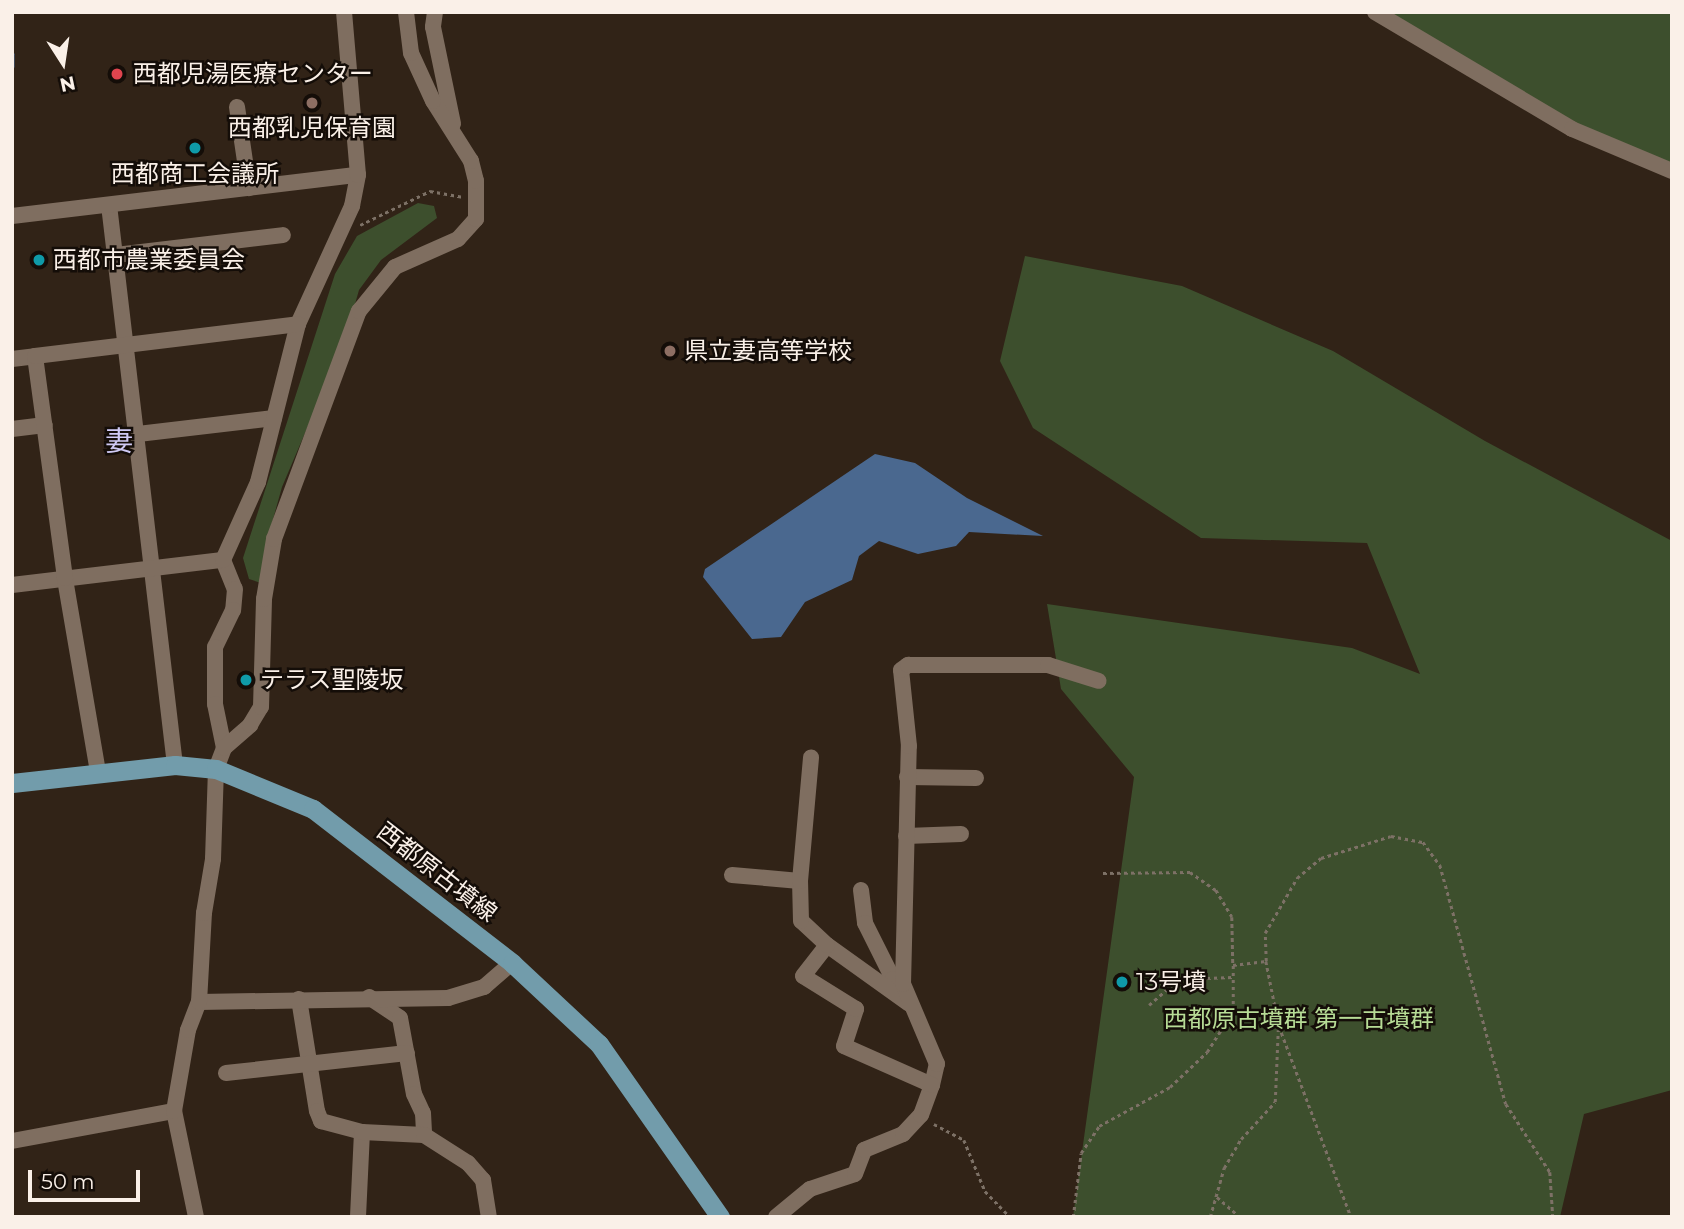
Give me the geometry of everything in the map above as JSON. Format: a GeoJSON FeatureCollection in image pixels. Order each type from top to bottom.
{"type":"FeatureCollection","features":[{"type":"Feature","properties":{"kind":"main road","name":"西都原古墳線"},"geometry":{"type":"LineString","coordinates":[[12,783],[175,765],[216,769],[313,809],[512,963],[599,1044],[720,1217]]}},
{"type":"Feature","properties":{"kind":"street"},"geometry":{"type":"LineString","coordinates":[[224,748],[215,704],[215,647],[233,610],[235,589],[223,559],[258,482],[298,324],[348,220],[358,174],[344,12]]}},
{"type":"Feature","properties":{"kind":"street"},"geometry":{"type":"LineString","coordinates":[[196,1217],[174,1111],[188,1030],[199,1002],[204,913],[213,859],[216,769],[224,748],[250,725],[261,707],[264,600],[274,539],[359,311],[395,267],[458,239],[475,219],[476,201],[471,161],[454,130],[433,101],[411,52],[406,12]]}},
{"type":"Feature","properties":{"kind":"street"},"geometry":{"type":"LineString","coordinates":[[435,12],[433,27],[454,130]]}},
{"type":"Feature","properties":{"kind":"street"},"geometry":{"type":"LineString","coordinates":[[1375,12],[1572,129],[1672,171]]}},
{"type":"Feature","properties":{"kind":"street"},"geometry":{"type":"LineString","coordinates":[[237,107],[249,188]]}},
{"type":"Feature","properties":{"kind":"street"},"geometry":{"type":"LineString","coordinates":[[12,216],[358,174]]}},
{"type":"Feature","properties":{"kind":"street"},"geometry":{"type":"LineString","coordinates":[[109,205],[175,765]]}},
{"type":"Feature","properties":{"kind":"street"},"geometry":{"type":"LineString","coordinates":[[116,255],[283,235]]}},
{"type":"Feature","properties":{"kind":"street"},"geometry":{"type":"LineString","coordinates":[[12,359],[125,343],[298,324]]}},
{"type":"Feature","properties":{"kind":"street"},"geometry":{"type":"LineString","coordinates":[[35,356],[65,578],[98,772]]}},
{"type":"Feature","properties":{"kind":"street"},"geometry":{"type":"LineString","coordinates":[[138,434],[274,418]]}},
{"type":"Feature","properties":{"kind":"street"},"geometry":{"type":"LineString","coordinates":[[12,429],[45,425]]}},
{"type":"Feature","properties":{"kind":"street"},"geometry":{"type":"LineString","coordinates":[[12,585],[223,559]]}},
{"type":"Feature","properties":{"kind":"street"},"geometry":{"type":"LineString","coordinates":[[776,1217],[810,1189],[855,1174],[864,1150],[903,1134],[921,1115],[937,1064],[908,1003],[903,984],[909,746],[901,670],[908,665],[1048,665],[1099,681]]}},
{"type":"Feature","properties":{"kind":"street"},"geometry":{"type":"LineString","coordinates":[[811,757],[800,881],[801,920],[827,945],[908,1003]]}},
{"type":"Feature","properties":{"kind":"street"},"geometry":{"type":"LineString","coordinates":[[907,777],[976,778]]}},
{"type":"Feature","properties":{"kind":"street"},"geometry":{"type":"LineString","coordinates":[[906,836],[961,834]]}},
{"type":"Feature","properties":{"kind":"street"},"geometry":{"type":"LineString","coordinates":[[732,875],[800,881]]}},
{"type":"Feature","properties":{"kind":"street"},"geometry":{"type":"LineString","coordinates":[[861,890],[865,923],[893,979],[903,984]]}},
{"type":"Feature","properties":{"kind":"street"},"geometry":{"type":"LineString","coordinates":[[827,945],[803,976],[856,1009],[844,1046],[932,1085]]}},
{"type":"Feature","properties":{"kind":"street"},"geometry":{"type":"LineString","coordinates":[[199,1002],[448,998],[484,987],[512,963]]}},
{"type":"Feature","properties":{"kind":"street"},"geometry":{"type":"LineString","coordinates":[[369,998],[400,1018],[423,1113],[424,1135]]}},
{"type":"Feature","properties":{"kind":"street"},"geometry":{"type":"LineString","coordinates":[[299,999],[321,1121],[362,1132],[424,1135],[468,1163],[483,1180],[489,1217]]}},
{"type":"Feature","properties":{"kind":"street"},"geometry":{"type":"LineString","coordinates":[[226,1073],[407,1053]]}},
{"type":"Feature","properties":{"kind":"street"},"geometry":{"type":"LineString","coordinates":[[12,1141],[174,1111]]}},
{"type":"Feature","properties":{"kind":"street"},"geometry":{"type":"LineString","coordinates":[[358,1217],[362,1132]]}},
{"type":"Feature","properties":{"kind":"path"},"geometry":{"type":"LineString","coordinates":[[348,220],[363,226],[430,191],[476,201]]}},
{"type":"Feature","properties":{"kind":"path"},"geometry":{"type":"LineString","coordinates":[[1351,1217],[1279,1026],[1266,961],[1265,933],[1297,878],[1321,858],[1391,836],[1423,842],[1440,865],[1506,1104],[1550,1172],[1553,1217]]}},
{"type":"Feature","properties":{"kind":"path"},"geometry":{"type":"LineString","coordinates":[[1073,1217],[1081,1153],[1099,1126],[1170,1087],[1207,1052],[1233,1011],[1232,917],[1207,884],[1189,872],[1103,873]]}},
{"type":"Feature","properties":{"kind":"path"},"geometry":{"type":"LineString","coordinates":[[1233,965],[1266,961]]}},
{"type":"Feature","properties":{"kind":"path"},"geometry":{"type":"LineString","coordinates":[[1149,1005],[1179,979],[1233,977]]}},
{"type":"Feature","properties":{"kind":"path"},"geometry":{"type":"LineString","coordinates":[[1210,1217],[1224,1168],[1241,1139],[1275,1102],[1279,1026]]}},
{"type":"Feature","properties":{"kind":"path"},"geometry":{"type":"LineString","coordinates":[[921,1115],[964,1140],[985,1191],[1010,1217]]}},
{"type":"Feature","properties":{"kind":"path"},"geometry":{"type":"LineString","coordinates":[[1217,1197],[1240,1217]]}},
{"type":"Feature","properties":{"kind":"green space"},"geometry":{"type":"Polygon","coordinates":[[[1375,12],[1672,12],[1672,171],[1648,162],[1375,12]]]}},
{"type":"Feature","properties":{"kind":"green space"},"geometry":{"type":"Polygon","coordinates":[[[418,203],[434,206],[437,218],[381,260],[359,290],[345,339],[282,487],[265,548],[261,583],[249,579],[243,558],[335,274],[357,236],[418,203]]]}},
{"type":"Feature","properties":{"kind":"green space","name":"西都原古墳群 第一古墳群"},"geometry":{"type":"Polygon","coordinates":[[[1025,256],[1182,286],[1333,351],[1485,441],[1672,541],[1672,1090],[1584,1114],[1560,1217],[1073,1217],[1134,777],[1061,689],[1047,604],[1352,648],[1420,674],[1367,543],[1201,538],[1033,428],[1000,361],[1025,256]]]}},
{"type":"Feature","properties":{"kind":"water"},"geometry":{"type":"Polygon","coordinates":[[[875,454],[915,463],[967,498],[1043,536],[969,532],[956,546],[918,554],[879,541],[859,556],[852,580],[805,602],[781,637],[752,639],[703,577],[705,569],[875,454]]]}},
{"type":"Feature","properties":{"kind":"waterway"},"geometry":{"type":"LineString","coordinates":[[12,54],[12,66]]}},
{"type":"Feature","properties":{"kind":"place","name":"西都児湯医療センター"},"geometry":{"type":"Point","coordinates":[117,74]}},
{"type":"Feature","properties":{"kind":"place","name":"西都乳児保育園"},"geometry":{"type":"Point","coordinates":[312,103]}},
{"type":"Feature","properties":{"kind":"place","name":"西都商工会議所"},"geometry":{"type":"Point","coordinates":[195,148]}},
{"type":"Feature","properties":{"kind":"place","name":"西都市農業委員会"},"geometry":{"type":"Point","coordinates":[39,260]}},
{"type":"Feature","properties":{"kind":"place","name":"県立妻高等学校"},"geometry":{"type":"Point","coordinates":[670,351]}},
{"type":"Feature","properties":{"kind":"place","name":"テラス聖陵坂"},"geometry":{"type":"Point","coordinates":[246,680]}},
{"type":"Feature","properties":{"kind":"place","name":"13号墳"},"geometry":{"type":"Point","coordinates":[1122,982]}},
{"type":"Feature","properties":{"kind":"district","name":"妻"},"geometry":{"type":"Point","coordinates":[119,441]}}]}
